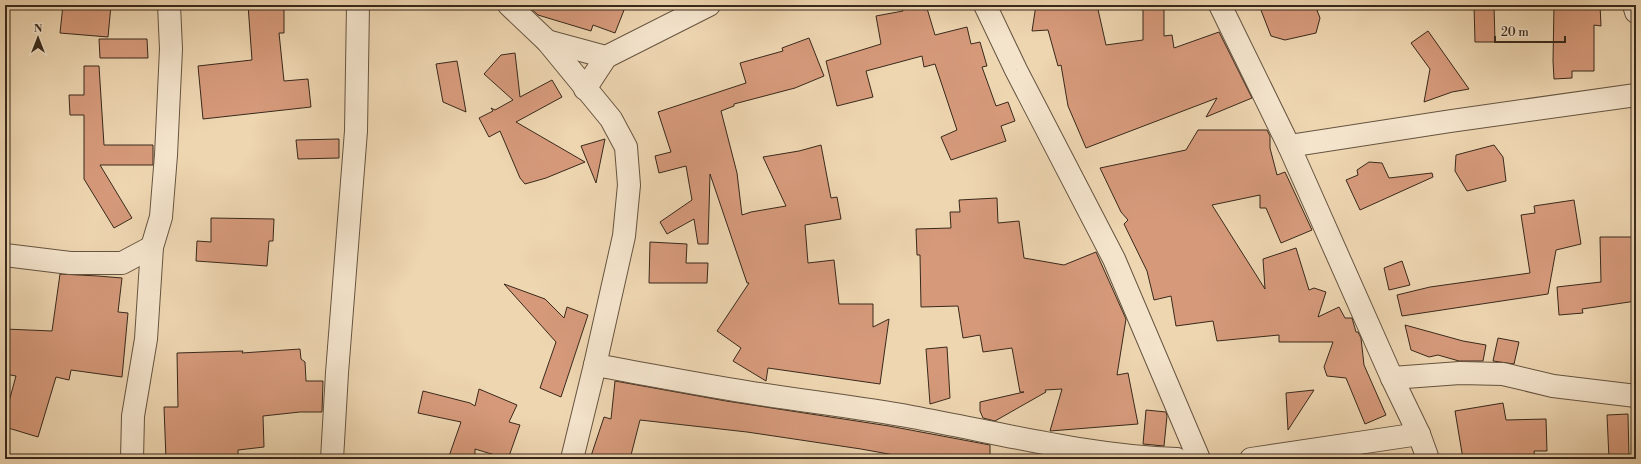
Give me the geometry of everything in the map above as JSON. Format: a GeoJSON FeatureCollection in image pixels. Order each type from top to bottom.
{"type":"FeatureCollection","features":[{"type":"Feature","properties":{"kind":"street"},"geometry":{"type":"LineString","coordinates":[[132,459],[133,416],[146,338],[152,247],[162,216],[171,49],[169,5]]}},
{"type":"Feature","properties":{"kind":"street"},"geometry":{"type":"LineString","coordinates":[[332,459],[337,373],[356,131],[358,5]]}},
{"type":"Feature","properties":{"kind":"street"},"geometry":{"type":"LineString","coordinates":[[509,5],[547,41],[585,89],[612,119],[626,147],[629,185],[624,236],[595,366],[572,459]]}},
{"type":"Feature","properties":{"kind":"street"},"geometry":{"type":"LineString","coordinates":[[585,89],[606,57],[709,5]]}},
{"type":"Feature","properties":{"kind":"street"},"geometry":{"type":"LineString","coordinates":[[985,5],[1016,70],[1114,259],[1200,459]]}},
{"type":"Feature","properties":{"kind":"street"},"geometry":{"type":"LineString","coordinates":[[1220,5],[1289,146],[1392,378],[1419,434],[1428,459]]}},
{"type":"Feature","properties":{"kind":"street"},"geometry":{"type":"LineString","coordinates":[[1634,5],[1636,12]]}},
{"type":"Feature","properties":{"kind":"street"},"geometry":{"type":"LineString","coordinates":[[547,41],[606,57]]}},
{"type":"Feature","properties":{"kind":"street"},"geometry":{"type":"LineString","coordinates":[[1289,146],[1636,95]]}},
{"type":"Feature","properties":{"kind":"street"},"geometry":{"type":"LineString","coordinates":[[5,255],[70,263],[122,264],[152,247]]}},
{"type":"Feature","properties":{"kind":"street"},"geometry":{"type":"LineString","coordinates":[[595,366],[748,392],[911,417],[1000,435],[1086,449],[1146,458],[1177,459]]}},
{"type":"Feature","properties":{"kind":"street"},"geometry":{"type":"LineString","coordinates":[[1392,378],[1460,373],[1503,374],[1553,386],[1636,396]]}},
{"type":"Feature","properties":{"kind":"street"},"geometry":{"type":"LineString","coordinates":[[1251,459],[1419,434]]}},
{"type":"Feature","properties":{"kind":"building"},"geometry":{"type":"Polygon","coordinates":[[[63,5],[111,5],[108,37],[60,33],[63,5]]]}},
{"type":"Feature","properties":{"kind":"building"},"geometry":{"type":"Polygon","coordinates":[[[248,5],[284,5],[284,33],[279,33],[284,81],[308,79],[311,107],[203,119],[198,66],[252,60],[248,5]]]}},
{"type":"Feature","properties":{"kind":"building"},"geometry":{"type":"Polygon","coordinates":[[[527,5],[626,5],[615,33],[593,25],[591,31],[538,15],[527,5]]]}},
{"type":"Feature","properties":{"kind":"building"},"geometry":{"type":"Polygon","coordinates":[[[901,5],[926,5],[935,35],[967,27],[971,44],[980,42],[987,66],[982,67],[996,106],[1008,102],[1015,121],[1001,126],[1006,141],[951,160],[941,137],[957,130],[935,64],[924,67],[922,56],[866,71],[873,97],[837,106],[826,61],[881,44],[876,16],[903,11],[901,5]]]}},
{"type":"Feature","properties":{"kind":"building"},"geometry":{"type":"Polygon","coordinates":[[[1036,5],[1097,5],[1106,45],[1143,40],[1143,8],[1164,9],[1164,36],[1172,35],[1174,48],[1219,32],[1252,98],[1206,117],[1217,98],[1086,148],[1068,106],[1061,65],[1058,66],[1048,30],[1032,31],[1036,5]]]}},
{"type":"Feature","properties":{"kind":"building"},"geometry":{"type":"Polygon","coordinates":[[[1259,5],[1315,5],[1320,18],[1316,33],[1285,40],[1271,36],[1259,5]]]}},
{"type":"Feature","properties":{"kind":"building"},"geometry":{"type":"Polygon","coordinates":[[[1474,5],[1494,5],[1495,42],[1475,42],[1474,5]]]}},
{"type":"Feature","properties":{"kind":"building"},"geometry":{"type":"Polygon","coordinates":[[[1554,5],[1600,5],[1601,26],[1594,25],[1594,71],[1572,71],[1572,78],[1554,79],[1554,5]]]}},
{"type":"Feature","properties":{"kind":"building"},"geometry":{"type":"Polygon","coordinates":[[[1428,31],[1469,89],[1452,92],[1424,102],[1430,69],[1411,43],[1428,31]]]}},
{"type":"Feature","properties":{"kind":"building"},"geometry":{"type":"Polygon","coordinates":[[[809,38],[824,76],[795,88],[734,104],[734,106],[721,111],[737,173],[742,215],[786,206],[763,157],[799,151],[821,145],[831,198],[837,197],[841,219],[805,225],[808,263],[834,260],[839,304],[873,304],[873,327],[889,319],[880,384],[768,368],[766,381],[733,361],[741,348],[717,331],[749,283],[747,283],[710,174],[708,244],[698,244],[694,219],[667,234],[660,222],[692,200],[686,166],[659,173],[655,156],[671,152],[658,112],[746,83],[740,63],[783,51],[782,48],[809,38]]]}},
{"type":"Feature","properties":{"kind":"building"},"geometry":{"type":"Polygon","coordinates":[[[99,39],[147,39],[148,58],[100,58],[99,39]]]}},
{"type":"Feature","properties":{"kind":"building"},"geometry":{"type":"Polygon","coordinates":[[[515,53],[520,97],[552,80],[562,97],[516,122],[585,162],[546,178],[525,184],[520,178],[500,131],[489,137],[479,118],[493,111],[491,108],[495,110],[513,100],[484,74],[501,55],[515,53]]]}},
{"type":"Feature","properties":{"kind":"building"},"geometry":{"type":"Polygon","coordinates":[[[457,61],[466,112],[443,102],[436,64],[457,61]]]}},
{"type":"Feature","properties":{"kind":"building"},"geometry":{"type":"Polygon","coordinates":[[[84,66],[99,66],[104,145],[153,145],[153,165],[100,165],[132,218],[114,228],[84,179],[84,115],[70,115],[69,95],[84,95],[84,66]]]}},
{"type":"Feature","properties":{"kind":"building"},"geometry":{"type":"Polygon","coordinates":[[[1198,130],[1267,130],[1270,136],[1270,148],[1277,175],[1285,172],[1312,230],[1281,243],[1266,208],[1260,208],[1260,195],[1212,205],[1265,289],[1263,259],[1296,248],[1309,290],[1314,288],[1326,292],[1318,317],[1339,307],[1345,318],[1352,318],[1356,332],[1358,332],[1361,338],[1364,365],[1386,415],[1365,424],[1346,378],[1327,376],[1324,367],[1333,342],[1279,342],[1279,335],[1217,341],[1213,321],[1176,326],[1171,296],[1154,300],[1147,271],[1124,224],[1128,220],[1121,212],[1100,168],[1186,150],[1198,130]]]}},
{"type":"Feature","properties":{"kind":"building"},"geometry":{"type":"Polygon","coordinates":[[[339,139],[339,158],[298,159],[296,140],[339,139]]]}},
{"type":"Feature","properties":{"kind":"building"},"geometry":{"type":"Polygon","coordinates":[[[605,139],[596,183],[581,146],[605,139]]]}},
{"type":"Feature","properties":{"kind":"building"},"geometry":{"type":"Polygon","coordinates":[[[1494,145],[1503,157],[1506,181],[1467,191],[1455,171],[1456,155],[1494,145]]]}},
{"type":"Feature","properties":{"kind":"building"},"geometry":{"type":"Polygon","coordinates":[[[1369,162],[1382,163],[1389,178],[1432,173],[1433,177],[1360,210],[1346,180],[1358,175],[1357,170],[1369,162]]]}},
{"type":"Feature","properties":{"kind":"building"},"geometry":{"type":"Polygon","coordinates":[[[997,198],[998,223],[1019,221],[1024,258],[1064,265],[1096,252],[1126,319],[1117,375],[1128,373],[1138,424],[1050,431],[1062,389],[1045,390],[1046,392],[995,421],[983,418],[980,411],[980,402],[1024,392],[1020,392],[1012,348],[983,352],[980,335],[963,338],[958,306],[921,307],[920,255],[917,255],[916,229],[951,228],[950,212],[960,212],[959,200],[997,198]]]}},
{"type":"Feature","properties":{"kind":"building"},"geometry":{"type":"Polygon","coordinates":[[[1574,200],[1581,244],[1556,250],[1548,294],[1402,316],[1397,295],[1430,287],[1530,273],[1521,215],[1535,213],[1534,206],[1574,200]]]}},
{"type":"Feature","properties":{"kind":"building"},"geometry":{"type":"Polygon","coordinates":[[[211,218],[274,219],[273,241],[269,241],[267,266],[196,261],[197,241],[211,242],[211,218]]]}},
{"type":"Feature","properties":{"kind":"building"},"geometry":{"type":"Polygon","coordinates":[[[1600,237],[1636,237],[1636,301],[1582,309],[1583,313],[1559,315],[1557,287],[1601,282],[1600,237]]]}},
{"type":"Feature","properties":{"kind":"building"},"geometry":{"type":"Polygon","coordinates":[[[650,242],[687,244],[686,263],[708,263],[707,283],[649,283],[650,242]]]}},
{"type":"Feature","properties":{"kind":"building"},"geometry":{"type":"Polygon","coordinates":[[[1402,261],[1410,285],[1389,290],[1384,268],[1402,261]]]}},
{"type":"Feature","properties":{"kind":"building"},"geometry":{"type":"Polygon","coordinates":[[[60,274],[122,278],[118,312],[128,313],[122,377],[71,370],[69,380],[56,377],[38,437],[5,427],[5,416],[16,376],[5,374],[5,329],[52,331],[60,274]]]}},
{"type":"Feature","properties":{"kind":"building"},"geometry":{"type":"Polygon","coordinates":[[[504,284],[545,299],[564,318],[567,307],[588,315],[561,397],[540,388],[556,342],[504,284]]]}},
{"type":"Feature","properties":{"kind":"building"},"geometry":{"type":"Polygon","coordinates":[[[1405,325],[1463,341],[1486,345],[1483,361],[1459,361],[1438,355],[1429,357],[1411,350],[1405,325]]]}},
{"type":"Feature","properties":{"kind":"building"},"geometry":{"type":"Polygon","coordinates":[[[1498,338],[1519,342],[1514,364],[1493,361],[1498,338]]]}},
{"type":"Feature","properties":{"kind":"building"},"geometry":{"type":"Polygon","coordinates":[[[947,347],[950,398],[930,404],[926,349],[947,347]]]}},
{"type":"Feature","properties":{"kind":"building"},"geometry":{"type":"Polygon","coordinates":[[[300,349],[301,359],[305,362],[306,381],[323,381],[322,412],[300,412],[263,416],[264,447],[238,450],[238,459],[166,459],[164,407],[178,407],[177,353],[243,351],[242,353],[300,349]]]}},
{"type":"Feature","properties":{"kind":"building"},"geometry":{"type":"Polygon","coordinates":[[[615,381],[726,401],[889,426],[990,445],[990,459],[916,459],[747,432],[640,420],[630,459],[590,459],[604,417],[611,419],[615,381]]]}},
{"type":"Feature","properties":{"kind":"building"},"geometry":{"type":"Polygon","coordinates":[[[479,389],[517,405],[509,422],[520,425],[508,459],[475,449],[475,459],[448,459],[461,422],[418,413],[423,391],[470,403],[475,406],[479,389]]]}},
{"type":"Feature","properties":{"kind":"building"},"geometry":{"type":"Polygon","coordinates":[[[1314,390],[1288,430],[1286,393],[1314,390]]]}},
{"type":"Feature","properties":{"kind":"building"},"geometry":{"type":"Polygon","coordinates":[[[1503,403],[1506,420],[1546,419],[1547,451],[1534,451],[1535,459],[1463,459],[1455,411],[1503,403]]]}},
{"type":"Feature","properties":{"kind":"building"},"geometry":{"type":"Polygon","coordinates":[[[1146,410],[1166,412],[1167,416],[1164,446],[1143,444],[1146,410]]]}},
{"type":"Feature","properties":{"kind":"building"},"geometry":{"type":"Polygon","coordinates":[[[1628,414],[1629,459],[1609,459],[1607,415],[1628,414]]]}}]}
